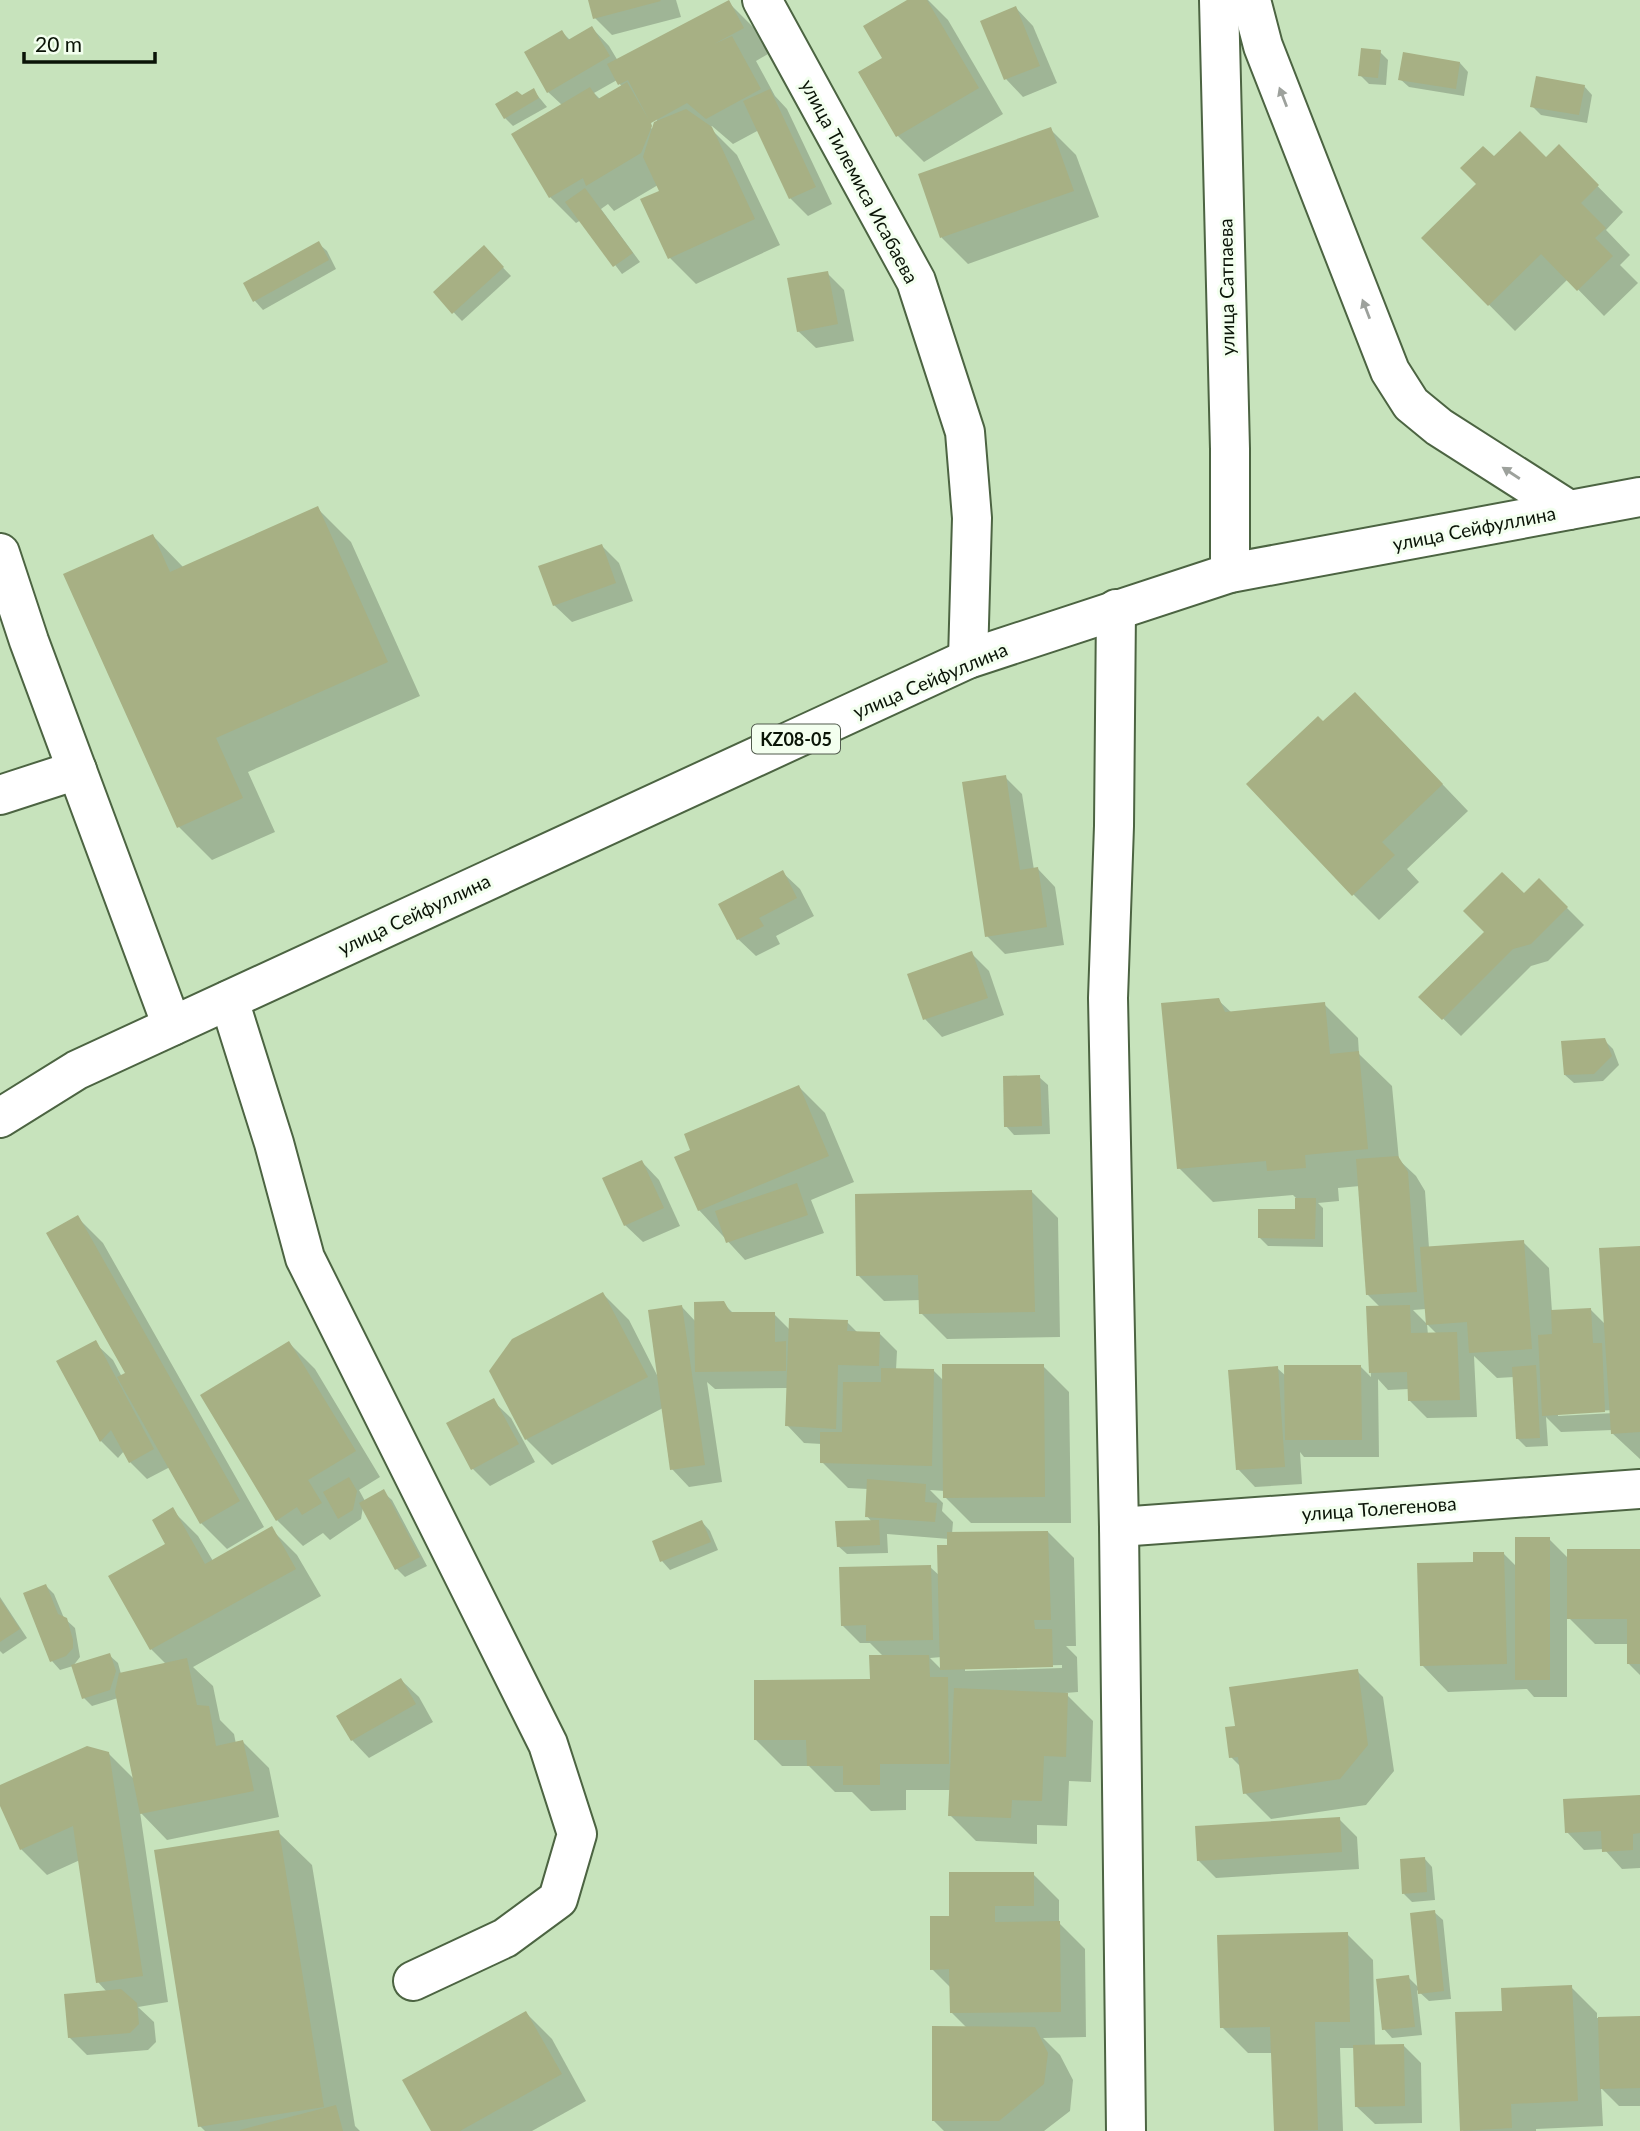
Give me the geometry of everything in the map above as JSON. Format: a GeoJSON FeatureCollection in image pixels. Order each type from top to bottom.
{"type":"FeatureCollection","features":[{"type":"Feature","properties":{"kind":"street","name":"улица Тилемиса Исабаева"},"geometry":{"type":"LineString","coordinates":[[762,0],[916,281],[965,432],[972,517],[968,659]]}},
{"type":"Feature","properties":{"kind":"street","name":"улица Сатпаева"},"geometry":{"type":"LineString","coordinates":[[1219,0],[1230,449],[1230,573]]}},
{"type":"Feature","properties":{"kind":"street"},"geometry":{"type":"LineString","coordinates":[[1251,0],[1263,46],[1390,371],[1411,404],[1439,427],[1569,510]]}},
{"type":"Feature","properties":{"kind":"street","name":"улица Сейфуллина"},"geometry":{"type":"LineString","coordinates":[[0,1118],[77,1070],[968,659],[1230,573],[1640,497]]}},
{"type":"Feature","properties":{"kind":"street"},"geometry":{"type":"LineString","coordinates":[[0,553],[172,1026]]}},
{"type":"Feature","properties":{"kind":"street"},"geometry":{"type":"LineString","coordinates":[[1116,609],[1114,826],[1108,998],[1119,1527],[1126,2131]]}},
{"type":"Feature","properties":{"kind":"street"},"geometry":{"type":"LineString","coordinates":[[0,795],[77,770]]}},
{"type":"Feature","properties":{"kind":"street"},"geometry":{"type":"LineString","coordinates":[[229,1000],[274,1143],[304,1258],[548,1744],[577,1834],[558,1899],[505,1938],[413,1981]]}},
{"type":"Feature","properties":{"kind":"street","name":"улица Толегенова"},"geometry":{"type":"LineString","coordinates":[[1119,1527],[1640,1489]]}},
{"type":"Feature","properties":{"kind":"building"},"geometry":{"type":"Polygon","coordinates":[[[588,0],[660,0],[661,1],[593,19],[588,0]]]}},
{"type":"Feature","properties":{"kind":"building"},"geometry":{"type":"Polygon","coordinates":[[[729,0],[744,28],[714,44],[732,36],[761,89],[706,119],[687,103],[651,123],[641,153],[586,186],[583,178],[549,198],[511,134],[590,87],[598,99],[627,82],[649,120],[628,80],[618,85],[607,64],[729,0]]]}},
{"type":"Feature","properties":{"kind":"building"},"geometry":{"type":"Polygon","coordinates":[[[907,0],[927,0],[979,88],[896,137],[858,72],[882,58],[863,26],[907,0]]]}},
{"type":"Feature","properties":{"kind":"building"},"geometry":{"type":"Polygon","coordinates":[[[1016,6],[1040,66],[1004,80],[980,21],[1016,6]]]}},
{"type":"Feature","properties":{"kind":"building"},"geometry":{"type":"Polygon","coordinates":[[[592,26],[610,56],[547,93],[524,52],[562,30],[568,40],[592,26]]]}},
{"type":"Feature","properties":{"kind":"building"},"geometry":{"type":"Polygon","coordinates":[[[1361,48],[1381,50],[1378,78],[1358,76],[1361,48]]]}},
{"type":"Feature","properties":{"kind":"building"},"geometry":{"type":"Polygon","coordinates":[[[1403,52],[1460,62],[1456,89],[1398,80],[1403,52]]]}},
{"type":"Feature","properties":{"kind":"building"},"geometry":{"type":"Polygon","coordinates":[[[1536,76],[1585,85],[1579,115],[1530,107],[1536,76]]]}},
{"type":"Feature","properties":{"kind":"building"},"geometry":{"type":"Polygon","coordinates":[[[534,88],[539,98],[504,119],[495,104],[517,91],[522,95],[534,88]]]}},
{"type":"Feature","properties":{"kind":"building"},"geometry":{"type":"Polygon","coordinates":[[[770,89],[816,187],[789,199],[743,101],[770,89]]]}},
{"type":"Feature","properties":{"kind":"building"},"geometry":{"type":"Polygon","coordinates":[[[686,109],[712,127],[755,219],[668,259],[640,199],[659,191],[643,157],[654,122],[686,109]]]}},
{"type":"Feature","properties":{"kind":"building"},"geometry":{"type":"Polygon","coordinates":[[[1051,127],[1074,191],[940,238],[918,174],[1051,127]]]}},
{"type":"Feature","properties":{"kind":"building"},"geometry":{"type":"Polygon","coordinates":[[[1520,131],[1546,157],[1559,144],[1599,185],[1581,203],[1606,228],[1595,238],[1613,256],[1577,291],[1541,254],[1488,306],[1421,238],[1476,184],[1460,168],[1483,146],[1494,156],[1520,131]]]}},
{"type":"Feature","properties":{"kind":"building"},"geometry":{"type":"Polygon","coordinates":[[[585,188],[633,253],[613,267],[565,202],[585,188]]]}},
{"type":"Feature","properties":{"kind":"building"},"geometry":{"type":"Polygon","coordinates":[[[319,241],[329,260],[253,302],[243,283],[319,241]]]}},
{"type":"Feature","properties":{"kind":"building"},"geometry":{"type":"Polygon","coordinates":[[[484,245],[504,267],[452,314],[433,292],[484,245]]]}},
{"type":"Feature","properties":{"kind":"building"},"geometry":{"type":"Polygon","coordinates":[[[828,271],[838,324],[797,332],[787,278],[828,271]]]}},
{"type":"Feature","properties":{"kind":"building"},"geometry":{"type":"Polygon","coordinates":[[[318,506],[388,662],[216,738],[243,798],[177,828],[63,574],[153,534],[170,572],[318,506]]]}},
{"type":"Feature","properties":{"kind":"building"},"geometry":{"type":"Polygon","coordinates":[[[602,544],[616,583],[553,606],[538,566],[602,544]]]}},
{"type":"Feature","properties":{"kind":"building"},"geometry":{"type":"Polygon","coordinates":[[[1355,692],[1443,784],[1382,842],[1395,855],[1352,896],[1246,784],[1318,716],[1323,721],[1355,692]]]}},
{"type":"Feature","properties":{"kind":"building"},"geometry":{"type":"Polygon","coordinates":[[[1006,775],[1020,870],[1038,867],[1047,927],[985,937],[962,782],[1006,775]]]}},
{"type":"Feature","properties":{"kind":"building"},"geometry":{"type":"Polygon","coordinates":[[[783,870],[797,898],[759,918],[764,926],[737,940],[718,904],[783,870]]]}},
{"type":"Feature","properties":{"kind":"building"},"geometry":{"type":"Polygon","coordinates":[[[1502,872],[1524,893],[1539,878],[1568,907],[1531,944],[1513,949],[1442,1020],[1418,997],[1484,932],[1463,911],[1502,872]]]}},
{"type":"Feature","properties":{"kind":"building"},"geometry":{"type":"Polygon","coordinates":[[[972,951],[988,998],[923,1020],[907,974],[972,951]]]}},
{"type":"Feature","properties":{"kind":"building"},"geometry":{"type":"Polygon","coordinates":[[[1219,998],[1225,1012],[1325,1002],[1330,1054],[1359,1051],[1368,1149],[1305,1155],[1306,1168],[1267,1171],[1266,1161],[1177,1169],[1161,1003],[1219,998]]]}},
{"type":"Feature","properties":{"kind":"building"},"geometry":{"type":"Polygon","coordinates":[[[1605,1038],[1612,1056],[1594,1074],[1564,1075],[1561,1041],[1605,1038]]]}},
{"type":"Feature","properties":{"kind":"building"},"geometry":{"type":"Polygon","coordinates":[[[1040,1075],[1042,1126],[1004,1127],[1003,1076],[1040,1075]]]}},
{"type":"Feature","properties":{"kind":"building"},"geometry":{"type":"Polygon","coordinates":[[[799,1085],[829,1156],[698,1211],[674,1157],[690,1150],[684,1134],[799,1085]]]}},
{"type":"Feature","properties":{"kind":"building"},"geometry":{"type":"Polygon","coordinates":[[[1398,1156],[1408,1172],[1417,1292],[1366,1295],[1356,1159],[1398,1156]]]}},
{"type":"Feature","properties":{"kind":"building"},"geometry":{"type":"Polygon","coordinates":[[[642,1160],[664,1208],[624,1226],[602,1178],[642,1160]]]}},
{"type":"Feature","properties":{"kind":"building"},"geometry":{"type":"Polygon","coordinates":[[[797,1183],[808,1215],[726,1243],[715,1211],[797,1183]]]}},
{"type":"Feature","properties":{"kind":"building"},"geometry":{"type":"Polygon","coordinates":[[[1032,1190],[1035,1312],[919,1314],[918,1275],[856,1276],[855,1194],[1032,1190]]]}},
{"type":"Feature","properties":{"kind":"building"},"geometry":{"type":"Polygon","coordinates":[[[1295,1198],[1316,1198],[1315,1239],[1258,1238],[1258,1209],[1295,1209],[1295,1198]]]}},
{"type":"Feature","properties":{"kind":"building"},"geometry":{"type":"Polygon","coordinates":[[[78,1215],[240,1501],[200,1524],[117,1377],[125,1373],[46,1233],[78,1215]]]}},
{"type":"Feature","properties":{"kind":"building"},"geometry":{"type":"Polygon","coordinates":[[[1524,1240],[1532,1349],[1469,1353],[1467,1322],[1426,1325],[1420,1247],[1524,1240]]]}},
{"type":"Feature","properties":{"kind":"building"},"geometry":{"type":"Polygon","coordinates":[[[1640,1246],[1640,1432],[1611,1434],[1599,1248],[1640,1246]]]}},
{"type":"Feature","properties":{"kind":"building"},"geometry":{"type":"Polygon","coordinates":[[[603,1292],[648,1377],[525,1440],[489,1371],[512,1339],[603,1292]]]}},
{"type":"Feature","properties":{"kind":"building"},"geometry":{"type":"Polygon","coordinates":[[[724,1301],[730,1312],[775,1312],[775,1342],[786,1341],[786,1371],[695,1372],[694,1302],[724,1301]]]}},
{"type":"Feature","properties":{"kind":"building"},"geometry":{"type":"Polygon","coordinates":[[[682,1305],[705,1465],[670,1470],[648,1310],[682,1305]]]}},
{"type":"Feature","properties":{"kind":"building"},"geometry":{"type":"Polygon","coordinates":[[[1410,1305],[1411,1333],[1457,1332],[1460,1400],[1408,1401],[1407,1372],[1369,1373],[1366,1306],[1410,1305]]]}},
{"type":"Feature","properties":{"kind":"building"},"geometry":{"type":"Polygon","coordinates":[[[1591,1308],[1593,1343],[1602,1343],[1605,1412],[1542,1416],[1538,1335],[1552,1334],[1551,1310],[1591,1308]]]}},
{"type":"Feature","properties":{"kind":"building"},"geometry":{"type":"Polygon","coordinates":[[[789,1318],[848,1320],[847,1331],[880,1332],[879,1366],[838,1365],[836,1429],[785,1426],[789,1318]]]}},
{"type":"Feature","properties":{"kind":"building"},"geometry":{"type":"Polygon","coordinates":[[[96,1340],[154,1449],[129,1463],[111,1430],[100,1442],[56,1361],[96,1340]]]}},
{"type":"Feature","properties":{"kind":"building"},"geometry":{"type":"Polygon","coordinates":[[[289,1341],[356,1451],[308,1480],[322,1503],[302,1515],[297,1507],[276,1521],[200,1395],[289,1341]]]}},
{"type":"Feature","properties":{"kind":"building"},"geometry":{"type":"Polygon","coordinates":[[[942,1364],[1044,1364],[1045,1497],[943,1498],[942,1364]]]}},
{"type":"Feature","properties":{"kind":"building"},"geometry":{"type":"Polygon","coordinates":[[[1284,1365],[1361,1365],[1362,1440],[1285,1440],[1284,1365]]]}},
{"type":"Feature","properties":{"kind":"building"},"geometry":{"type":"Polygon","coordinates":[[[1536,1365],[1540,1438],[1516,1439],[1512,1367],[1536,1365]]]}},
{"type":"Feature","properties":{"kind":"building"},"geometry":{"type":"Polygon","coordinates":[[[1278,1366],[1285,1467],[1236,1470],[1228,1370],[1278,1366]]]}},
{"type":"Feature","properties":{"kind":"building"},"geometry":{"type":"Polygon","coordinates":[[[881,1368],[934,1369],[932,1466],[820,1463],[820,1432],[842,1432],[843,1382],[881,1382],[881,1368]]]}},
{"type":"Feature","properties":{"kind":"building"},"geometry":{"type":"Polygon","coordinates":[[[494,1398],[519,1444],[471,1470],[446,1423],[494,1398]]]}},
{"type":"Feature","properties":{"kind":"building"},"geometry":{"type":"Polygon","coordinates":[[[349,1477],[357,1491],[353,1510],[338,1519],[323,1492],[349,1477]]]}},
{"type":"Feature","properties":{"kind":"building"},"geometry":{"type":"Polygon","coordinates":[[[867,1479],[926,1484],[925,1502],[937,1503],[935,1522],[865,1517],[867,1479]]]}},
{"type":"Feature","properties":{"kind":"building"},"geometry":{"type":"Polygon","coordinates":[[[384,1489],[420,1557],[395,1570],[359,1503],[384,1489]]]}},
{"type":"Feature","properties":{"kind":"building"},"geometry":{"type":"Polygon","coordinates":[[[173,1507],[205,1564],[272,1526],[296,1569],[150,1650],[108,1576],[165,1544],[152,1520],[173,1507]]]}},
{"type":"Feature","properties":{"kind":"building"},"geometry":{"type":"Polygon","coordinates":[[[702,1520],[711,1542],[660,1562],[652,1541],[702,1520]]]}},
{"type":"Feature","properties":{"kind":"building"},"geometry":{"type":"Polygon","coordinates":[[[879,1520],[880,1545],[837,1547],[835,1521],[879,1520]]]}},
{"type":"Feature","properties":{"kind":"building"},"geometry":{"type":"Polygon","coordinates":[[[1048,1531],[1051,1620],[1034,1620],[1035,1629],[1052,1629],[1053,1667],[940,1670],[937,1545],[947,1545],[947,1532],[1048,1531]]]}},
{"type":"Feature","properties":{"kind":"building"},"geometry":{"type":"Polygon","coordinates":[[[1515,1537],[1550,1537],[1550,1680],[1515,1680],[1515,1537]]]}},
{"type":"Feature","properties":{"kind":"building"},"geometry":{"type":"Polygon","coordinates":[[[1567,1549],[1640,1549],[1640,1664],[1627,1664],[1627,1619],[1567,1619],[1567,1549]]]}},
{"type":"Feature","properties":{"kind":"building"},"geometry":{"type":"Polygon","coordinates":[[[1473,1552],[1504,1552],[1507,1664],[1420,1666],[1417,1563],[1473,1562],[1473,1552]]]}},
{"type":"Feature","properties":{"kind":"building"},"geometry":{"type":"Polygon","coordinates":[[[931,1565],[933,1640],[866,1641],[866,1625],[841,1626],[839,1567],[931,1565]]]}},
{"type":"Feature","properties":{"kind":"building"},"geometry":{"type":"Polygon","coordinates":[[[46,1584],[58,1614],[67,1618],[73,1640],[73,1648],[66,1656],[50,1662],[23,1593],[46,1584]]]}},
{"type":"Feature","properties":{"kind":"building"},"geometry":{"type":"Polygon","coordinates":[[[0,1599],[20,1629],[0,1642],[0,1599]]]}},
{"type":"Feature","properties":{"kind":"building"},"geometry":{"type":"Polygon","coordinates":[[[110,1653],[116,1671],[110,1690],[82,1699],[71,1665],[110,1653]]]}},
{"type":"Feature","properties":{"kind":"building"},"geometry":{"type":"Polygon","coordinates":[[[869,1655],[929,1655],[930,1677],[948,1677],[949,1764],[880,1764],[880,1785],[843,1785],[843,1766],[807,1766],[806,1740],[754,1740],[754,1680],[870,1679],[869,1655]]]}},
{"type":"Feature","properties":{"kind":"building"},"geometry":{"type":"Polygon","coordinates":[[[187,1658],[197,1705],[209,1706],[216,1746],[243,1740],[254,1791],[140,1814],[115,1692],[119,1673],[187,1658]]]}},
{"type":"Feature","properties":{"kind":"building"},"geometry":{"type":"Polygon","coordinates":[[[1358,1669],[1368,1745],[1340,1779],[1243,1794],[1238,1757],[1229,1758],[1225,1727],[1235,1726],[1229,1687],[1358,1669]]]}},
{"type":"Feature","properties":{"kind":"building"},"geometry":{"type":"Polygon","coordinates":[[[401,1678],[416,1704],[351,1741],[336,1716],[401,1678]]]}},
{"type":"Feature","properties":{"kind":"building"},"geometry":{"type":"Polygon","coordinates":[[[954,1688],[1068,1693],[1066,1757],[1044,1756],[1042,1801],[1012,1800],[1011,1818],[948,1816],[954,1688]]]}},
{"type":"Feature","properties":{"kind":"building"},"geometry":{"type":"Polygon","coordinates":[[[87,1746],[109,1752],[143,1976],[96,1983],[73,1826],[20,1850],[0,1806],[0,1785],[87,1746]]]}},
{"type":"Feature","properties":{"kind":"building"},"geometry":{"type":"Polygon","coordinates":[[[1640,1795],[1640,1833],[1633,1834],[1633,1850],[1602,1852],[1601,1831],[1565,1833],[1563,1799],[1640,1795]]]}},
{"type":"Feature","properties":{"kind":"building"},"geometry":{"type":"Polygon","coordinates":[[[1340,1817],[1342,1852],[1197,1861],[1195,1826],[1340,1817]]]}},
{"type":"Feature","properties":{"kind":"building"},"geometry":{"type":"Polygon","coordinates":[[[279,1830],[324,2107],[198,2127],[154,1850],[279,1830]]]}},
{"type":"Feature","properties":{"kind":"building"},"geometry":{"type":"Polygon","coordinates":[[[1425,1857],[1427,1892],[1402,1894],[1400,1859],[1425,1857]]]}},
{"type":"Feature","properties":{"kind":"building"},"geometry":{"type":"Polygon","coordinates":[[[949,1872],[1034,1872],[1034,1906],[995,1906],[995,1922],[1060,1921],[1061,2012],[950,2013],[949,1969],[930,1970],[930,1916],[949,1916],[949,1872]]]}},
{"type":"Feature","properties":{"kind":"building"},"geometry":{"type":"Polygon","coordinates":[[[1435,1910],[1444,1991],[1418,1994],[1410,1913],[1435,1910]]]}},
{"type":"Feature","properties":{"kind":"building"},"geometry":{"type":"Polygon","coordinates":[[[1348,1932],[1350,2022],[1315,2022],[1318,2130],[1274,2131],[1270,2027],[1220,2028],[1217,1935],[1348,1932]]]}},
{"type":"Feature","properties":{"kind":"building"},"geometry":{"type":"Polygon","coordinates":[[[1409,1975],[1415,2027],[1382,2030],[1376,1979],[1409,1975]]]}},
{"type":"Feature","properties":{"kind":"building"},"geometry":{"type":"Polygon","coordinates":[[[1572,1985],[1578,2101],[1511,2104],[1512,2128],[1460,2131],[1455,2012],[1502,2011],[1501,1988],[1572,1985]]]}},
{"type":"Feature","properties":{"kind":"building"},"geometry":{"type":"Polygon","coordinates":[[[121,1989],[137,2003],[139,2024],[130,2033],[68,2038],[64,1994],[121,1989]]]}},
{"type":"Feature","properties":{"kind":"building"},"geometry":{"type":"Polygon","coordinates":[[[526,2011],[562,2074],[460,2131],[431,2131],[402,2080],[526,2011]]]}},
{"type":"Feature","properties":{"kind":"building"},"geometry":{"type":"Polygon","coordinates":[[[1640,2016],[1640,2088],[1600,2089],[1598,2017],[1640,2016]]]}},
{"type":"Feature","properties":{"kind":"building"},"geometry":{"type":"Polygon","coordinates":[[[932,2026],[1035,2027],[1048,2053],[1044,2084],[999,2121],[932,2121],[932,2026]]]}},
{"type":"Feature","properties":{"kind":"building"},"geometry":{"type":"Polygon","coordinates":[[[1404,2044],[1405,2106],[1355,2107],[1353,2045],[1404,2044]]]}},
{"type":"Feature","properties":{"kind":"building"},"geometry":{"type":"Polygon","coordinates":[[[336,2105],[343,2131],[240,2131],[240,2130],[336,2105]]]}}]}
